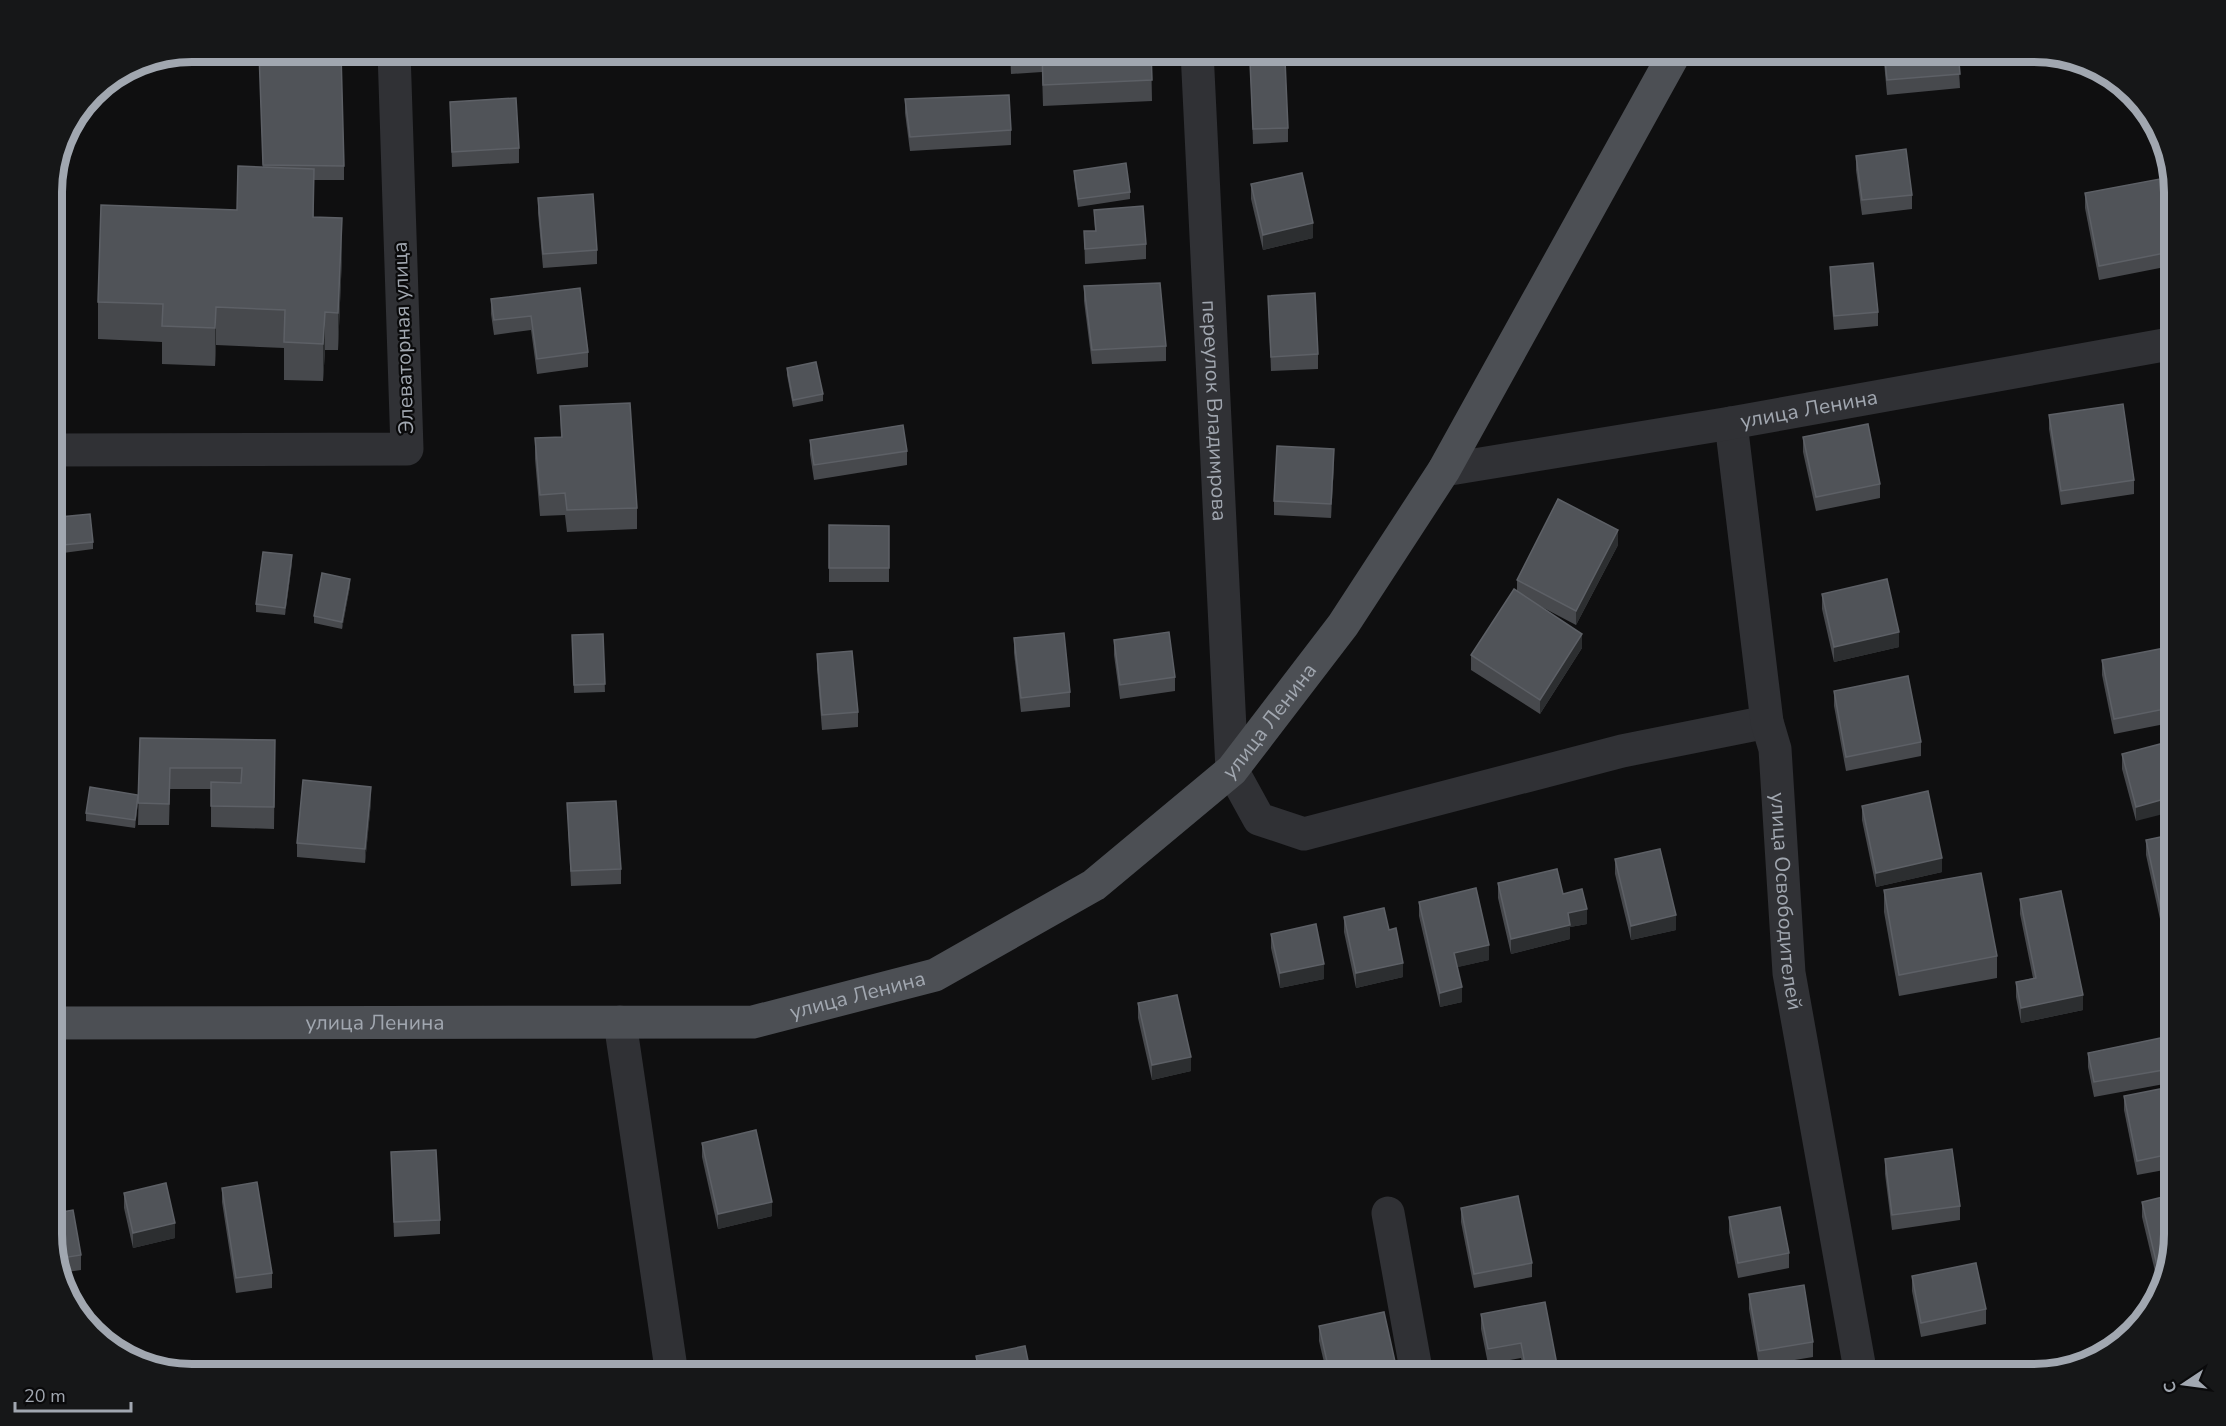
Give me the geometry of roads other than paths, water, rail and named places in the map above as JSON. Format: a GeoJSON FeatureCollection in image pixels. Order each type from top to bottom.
{"type":"FeatureCollection","features":[{"type":"Feature","properties":{"kind":"main road","name":"улица Ленина"},"geometry":{"type":"LineString","coordinates":[[62,1023],[753,1022],[935,975],[1094,885],[1232,770],[1343,625],[1444,470],[1670,62]]}},
{"type":"Feature","properties":{"kind":"street","name":"Элеваторная улица"},"geometry":{"type":"LineString","coordinates":[[62,450],[406,449],[394,62]]}},
{"type":"Feature","properties":{"kind":"street","name":"переулок Владимрова"},"geometry":{"type":"LineString","coordinates":[[1198,62],[1232,770]]}},
{"type":"Feature","properties":{"kind":"street","name":"улица Ленина"},"geometry":{"type":"LineString","coordinates":[[1444,470],[1731,423],[2164,345]]}},
{"type":"Feature","properties":{"kind":"street","name":"улица Освободителей"},"geometry":{"type":"LineString","coordinates":[[1731,423],[1767,722],[1775,748],[1789,973],[1859,1364]]}},
{"type":"Feature","properties":{"kind":"street"},"geometry":{"type":"LineString","coordinates":[[1232,770],[1259,819],[1304,834],[1622,751],[1767,722]]}},
{"type":"Feature","properties":{"kind":"street"},"geometry":{"type":"LineString","coordinates":[[620,1022],[670,1364]]}},
{"type":"Feature","properties":{"kind":"street"},"geometry":{"type":"LineString","coordinates":[[1388,1213],[1415,1364]]}}]}
